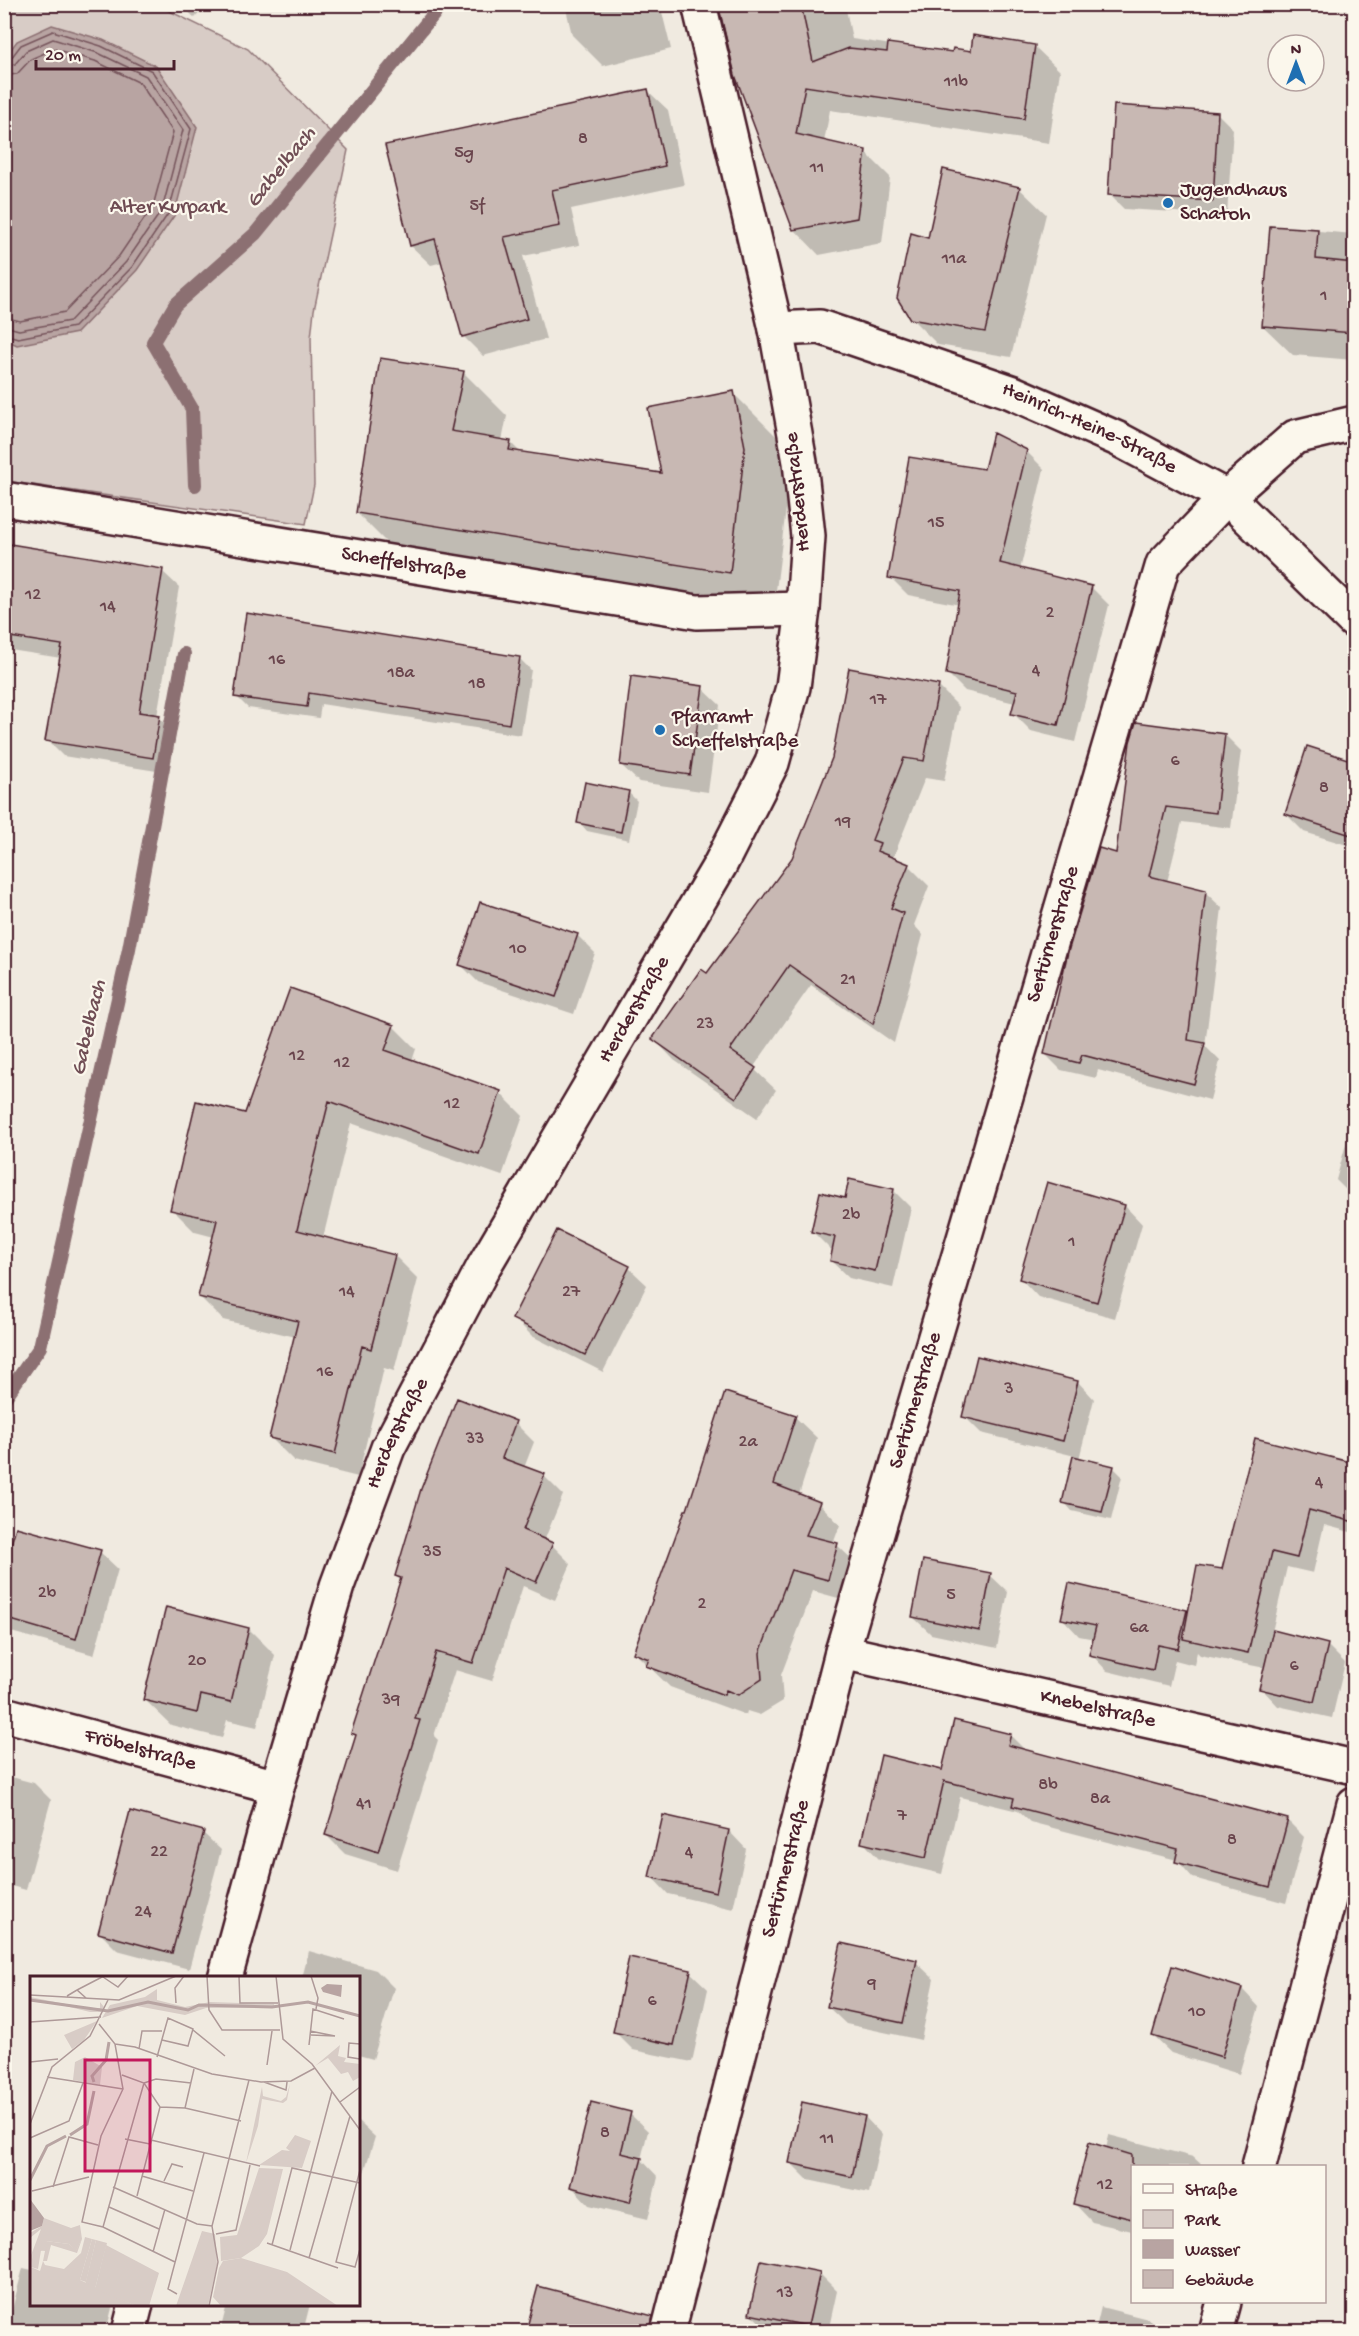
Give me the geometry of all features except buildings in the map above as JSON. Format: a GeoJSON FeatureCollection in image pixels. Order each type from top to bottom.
{"type":"FeatureCollection","features":[{"type":"Feature","properties":{"kind":"street","name":"Herderstraße"},"geometry":{"type":"LineString","coordinates":[[225,1976],[277,1787],[337,1586],[388,1448],[484,1266],[720,865],[772,763],[793,687],[803,609],[808,536],[800,462],[776,329],[699,4]]}},
{"type":"Feature","properties":{"kind":"street","name":"Heinrich-Heine-Straße"},"geometry":{"type":"LineString","coordinates":[[776,329],[820,327],[1011,392],[1118,439],[1227,497],[1354,621]]}},
{"type":"Feature","properties":{"kind":"street","name":"Sertürnerstraße"},"geometry":{"type":"LineString","coordinates":[[668,2331],[842,1652],[1163,564],[1227,497],[1295,437],[1354,423]]}},
{"type":"Feature","properties":{"kind":"street","name":"Scheffelstraße"},"geometry":{"type":"LineString","coordinates":[[4,499],[697,612],[803,609]]}},
{"type":"Feature","properties":{"kind":"street","name":"Knebelstraße"},"geometry":{"type":"LineString","coordinates":[[842,1652],[1354,1767]]}},
{"type":"Feature","properties":{"kind":"street","name":"Fröbelstraße"},"geometry":{"type":"LineString","coordinates":[[4,1714],[277,1787]]}},
{"type":"Feature","properties":{"kind":"street"},"geometry":{"type":"LineString","coordinates":[[1259,2165],[1354,1804]]}},
{"type":"Feature","properties":{"kind":"street"},"geometry":{"type":"LineString","coordinates":[[1216,2331],[1223,2303]]}},
{"type":"Feature","properties":{"kind":"street"},"geometry":{"type":"LineString","coordinates":[[129,2331],[135,2306]]}},
{"type":"Feature","properties":{"kind":"green space","name":"Alter Kurpark"},"geometry":{"type":"Polygon","coordinates":[[[5,5],[157,5],[248,49],[348,150],[314,310],[311,338],[314,485],[306,524],[5,481],[5,5]]]}},
{"type":"Feature","properties":{"kind":"water"},"geometry":{"type":"Polygon","coordinates":[[[52,25],[103,40],[156,66],[197,127],[174,216],[137,270],[77,333],[17,345],[4,339],[5,57],[17,41],[52,25]]]}},
{"type":"Feature","properties":{"kind":"waterway","name":"Gabelbach"},"geometry":{"type":"LineString","coordinates":[[195,485],[192,409],[153,342],[175,305],[255,234],[442,4]]}},
{"type":"Feature","properties":{"kind":"waterway","name":"Gabelbach"},"geometry":{"type":"LineString","coordinates":[[4,1399],[40,1347],[129,949],[184,654]]}},
{"type":"Feature","properties":{"kind":"place","name":"Jugendhaus Schatoh"},"geometry":{"type":"Point","coordinates":[1168,203]}},
{"type":"Feature","properties":{"kind":"place","name":"Pfarramt Scheffelstraße"},"geometry":{"type":"Point","coordinates":[660,730]}}]}
